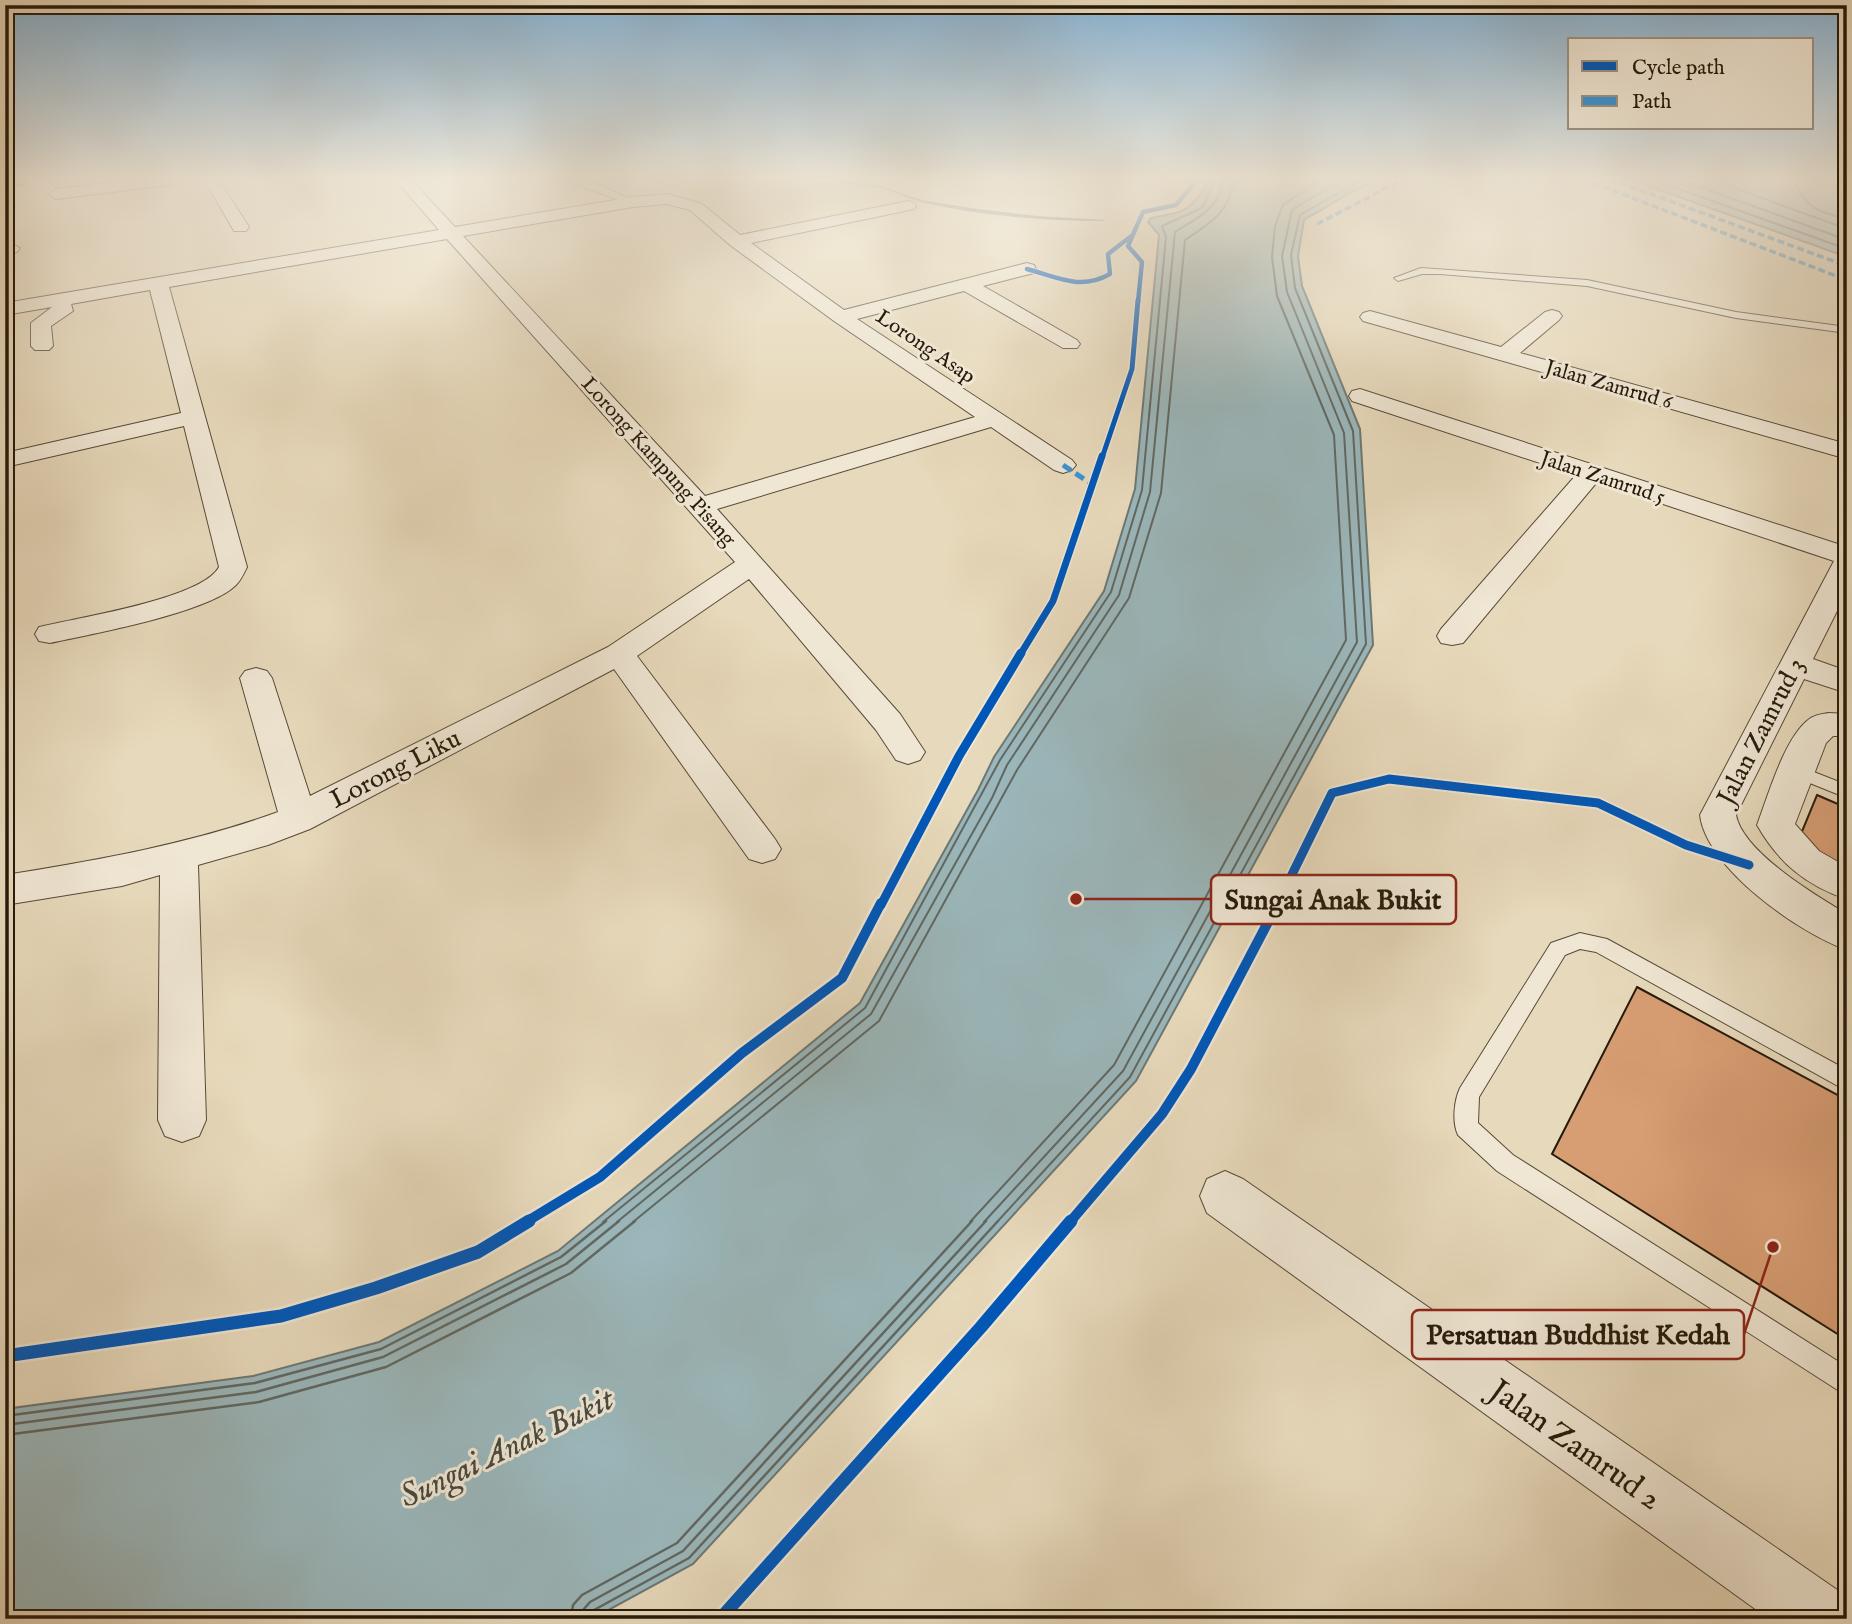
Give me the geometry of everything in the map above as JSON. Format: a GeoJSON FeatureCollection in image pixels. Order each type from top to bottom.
{"type":"FeatureCollection","features":[{"type":"Feature","properties":{"kind":"street","name":"Lorong Asap"},"geometry":{"type":"LineString","coordinates":[[5,309],[326,255]]}},
{"type":"Feature","properties":{"kind":"street","name":"Lorong Kampung Pisang"},"geometry":{"type":"LineString","coordinates":[[472,255],[752,564],[888,722],[908,751]]}},
{"type":"Feature","properties":{"kind":"street","name":"Lorong Asap"},"geometry":{"type":"LineString","coordinates":[[755,255],[841,317],[1063,465]]}},
{"type":"Feature","properties":{"kind":"street"},"geometry":{"type":"LineString","coordinates":[[841,317],[1027,269]]}},
{"type":"Feature","properties":{"kind":"street"},"geometry":{"type":"LineString","coordinates":[[50,634],[182,601],[209,591],[225,580],[233,567],[158,284]]}},
{"type":"Feature","properties":{"kind":"street"},"geometry":{"type":"LineString","coordinates":[[968,285],[1070,344]]}},
{"type":"Feature","properties":{"kind":"street"},"geometry":{"type":"LineString","coordinates":[[42,346],[41,323],[63,311],[61,300]]}},
{"type":"Feature","properties":{"kind":"street"},"geometry":{"type":"LineString","coordinates":[[1505,355],[1552,316]]}},
{"type":"Feature","properties":{"kind":"street","name":"Jalan Zamrud 6"},"geometry":{"type":"LineString","coordinates":[[1370,317],[1847,452]]}},
{"type":"Feature","properties":{"kind":"street","name":"Jalan Zamrud 5"},"geometry":{"type":"LineString","coordinates":[[1360,396],[1847,556]]}},
{"type":"Feature","properties":{"kind":"street"},"geometry":{"type":"LineString","coordinates":[[10,459],[192,417]]}},
{"type":"Feature","properties":{"kind":"street"},"geometry":{"type":"LineString","coordinates":[[700,506],[994,419]]}},
{"type":"Feature","properties":{"kind":"street"},"geometry":{"type":"LineString","coordinates":[[1452,636],[1591,473]]}},
{"type":"Feature","properties":{"kind":"street","name":"Jalan Zamrud 3"},"geometry":{"type":"LineString","coordinates":[[1847,562],[1718,815],[1720,830],[1749,865],[1829,925],[1847,933]]}},
{"type":"Feature","properties":{"kind":"street","name":"Lorong Liku"},"geometry":{"type":"LineString","coordinates":[[5,890],[122,871],[255,835],[298,818],[619,654],[752,564]]}},
{"type":"Feature","properties":{"kind":"street"},"geometry":{"type":"LineString","coordinates":[[619,654],[762,849]]}},
{"type":"Feature","properties":{"kind":"street"},"geometry":{"type":"LineString","coordinates":[[1795,664],[1847,683]]}},
{"type":"Feature","properties":{"kind":"street"},"geometry":{"type":"LineString","coordinates":[[256,678],[298,818]]}},
{"type":"Feature","properties":{"kind":"street"},"geometry":{"type":"LineString","coordinates":[[1847,725],[1824,725],[1816,731],[1796,771],[1776,825],[1788,847],[1812,868],[1847,884]]}},
{"type":"Feature","properties":{"kind":"street"},"geometry":{"type":"LineString","coordinates":[[179,855],[183,1120]]}},
{"type":"Feature","properties":{"kind":"street","name":"Jalan Zamrud 2"},"geometry":{"type":"LineString","coordinates":[[1226,1196],[1823,1619]]}},
{"type":"Feature","properties":{"kind":"lane"},"geometry":{"type":"LineString","coordinates":[[1398,278],[1421,271],[1440,271],[1587,283],[1736,314],[1847,330]]}},
{"type":"Feature","properties":{"kind":"lane"},"geometry":{"type":"LineString","coordinates":[[1796,771],[1847,792]]}},
{"type":"Feature","properties":{"kind":"lane"},"geometry":{"type":"LineString","coordinates":[[1847,1081],[1600,945],[1580,941],[1558,949],[1468,1095],[1466,1128],[1505,1163],[1847,1383]]}},
{"type":"Feature","properties":{"kind":"water","name":"Sungai Anak Bukit"},"geometry":{"type":"Polygon","coordinates":[[[1157,255],[1298,255],[1302,286],[1360,429],[1373,645],[1136,1081],[693,1564],[592,1619],[5,1619],[5,1409],[253,1376],[379,1342],[558,1251],[860,1003],[994,757],[1104,591],[1135,489],[1157,255]]]}},
{"type":"Feature","properties":{"kind":"building"},"geometry":{"type":"Polygon","coordinates":[[[1817,795],[1847,808],[1847,872],[1798,841],[1817,795]]]}},
{"type":"Feature","properties":{"kind":"building"},"geometry":{"type":"Polygon","coordinates":[[[1637,987],[1847,1100],[1847,1340],[1552,1154],[1637,987]]]}},
{"type":"Feature","properties":{"kind":"marked path"},"geometry":{"type":"LineString","coordinates":[[1781,255],[1847,280]]}},
{"type":"Feature","properties":{"kind":"marked path"},"geometry":{"type":"LineString","coordinates":[[1816,255],[1847,266]]}},
{"type":"Feature","properties":{"kind":"marked path"},"geometry":{"type":"LineString","coordinates":[[1063,465],[1093,485]]}},
{"type":"Feature","properties":{"kind":"cycle path"},"geometry":{"type":"LineString","coordinates":[[1027,269],[1069,282],[1089,283],[1110,274],[1108,255]]}},
{"type":"Feature","properties":{"kind":"cycle path"},"geometry":{"type":"LineString","coordinates":[[5,1356],[281,1316],[376,1288],[478,1252],[600,1177],[742,1053],[842,978],[959,756],[1053,601],[1132,369],[1142,262],[1136,255]]}},
{"type":"Feature","properties":{"kind":"cycle path"},"geometry":{"type":"LineString","coordinates":[[720,1619],[981,1327],[1162,1114],[1191,1069],[1332,793],[1389,779],[1598,803],[1686,845],[1749,865]]}},
{"type":"Feature","properties":{"kind":"place","name":"Sungai Anak Bukit"},"geometry":{"type":"Point","coordinates":[1076,899]}},
{"type":"Feature","properties":{"kind":"place","name":"Persatuan Buddhist Kedah"},"geometry":{"type":"Point","coordinates":[1773,1247]}}]}
